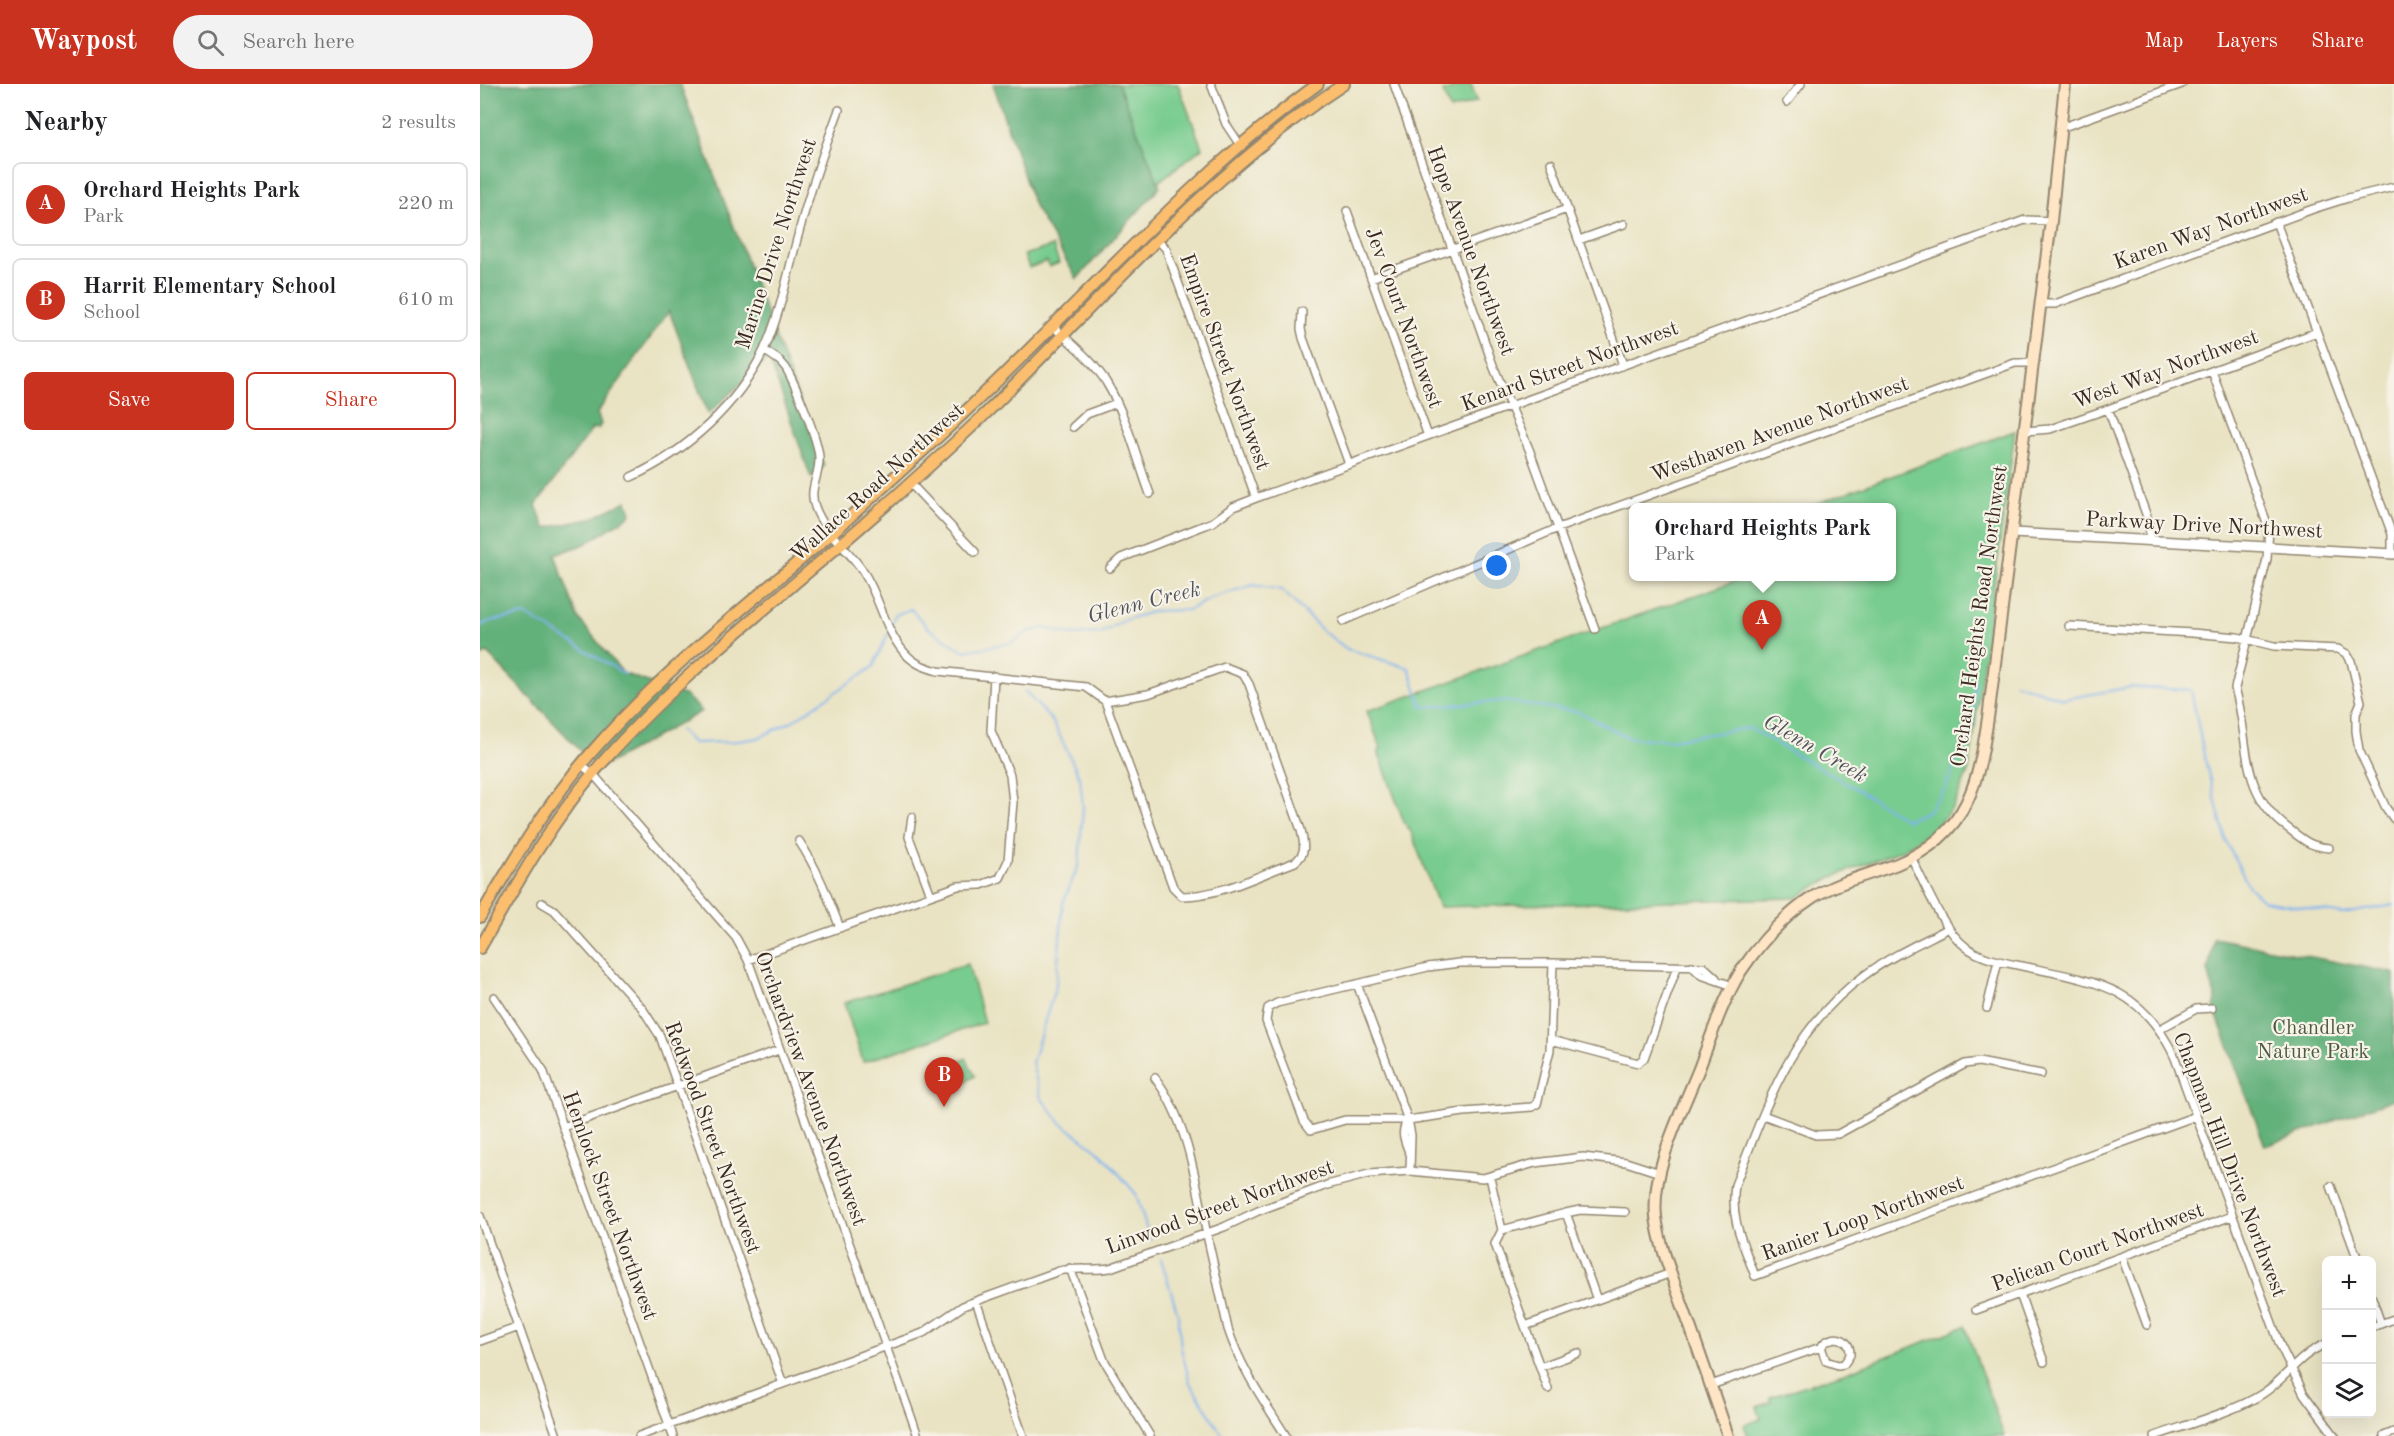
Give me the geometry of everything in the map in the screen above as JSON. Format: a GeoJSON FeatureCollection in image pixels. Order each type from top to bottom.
{"type":"FeatureCollection","features":[{"type":"Feature","properties":{"kind":"main road","name":"Wallace Road Northwest"},"geometry":{"type":"LineString","coordinates":[[480,917],[539,821],[582,765],[653,688],[734,615],[831,533],[973,404],[1151,225],[1240,145],[1318,84]]}},
{"type":"Feature","properties":{"kind":"main road","name":"Wallace Road Northwest"},"geometry":{"type":"LineString","coordinates":[[480,948],[543,841],[593,774],[663,699],[910,483],[1063,336],[1158,240],[1237,166],[1344,84]]}},
{"type":"Feature","properties":{"kind":"main road","name":"Orchard Heights Road Northwest"},"geometry":{"type":"LineString","coordinates":[[1728,1436],[1671,1273],[1656,1218],[1660,1173],[1701,1062],[1733,986],[1758,948],[1776,928],[1812,898],[1850,879],[1911,857],[1931,845],[1966,806],[1976,781],[1981,767],[2012,533],[2051,220],[2065,84]]}},
{"type":"Feature","properties":{"kind":"street"},"geometry":{"type":"LineString","coordinates":[[1211,84],[1226,124],[1240,145]]}},
{"type":"Feature","properties":{"kind":"street","name":"Hope Avenue Northwest"},"geometry":{"type":"LineString","coordinates":[[1394,84],[1494,368],[1511,405],[1595,629]]}},
{"type":"Feature","properties":{"kind":"street"},"geometry":{"type":"LineString","coordinates":[[1787,102],[1801,84]]}},
{"type":"Feature","properties":{"kind":"street"},"geometry":{"type":"LineString","coordinates":[[2060,127],[2182,84]]}},
{"type":"Feature","properties":{"kind":"street","name":"Marine Drive Northwest"},"geometry":{"type":"LineString","coordinates":[[631,477],[668,457],[705,427],[731,400],[764,350],[787,279],[819,165],[839,110]]}},
{"type":"Feature","properties":{"kind":"street"},"geometry":{"type":"LineString","coordinates":[[1551,163],[1623,365]]}},
{"type":"Feature","properties":{"kind":"street","name":"Karen Way Northwest"},"geometry":{"type":"LineString","coordinates":[[2040,304],[2055,304],[2276,222],[2348,198],[2394,187]]}},
{"type":"Feature","properties":{"kind":"street"},"geometry":{"type":"LineString","coordinates":[[1371,278],[1567,209]]}},
{"type":"Feature","properties":{"kind":"street","name":"Jev Court Northwest"},"geometry":{"type":"LineString","coordinates":[[1347,211],[1428,436]]}},
{"type":"Feature","properties":{"kind":"street","name":"Kenard Street Northwest"},"geometry":{"type":"LineString","coordinates":[[1110,568],[1121,558],[1214,522],[1233,507],[1256,498],[2025,220],[2051,220]]}},
{"type":"Feature","properties":{"kind":"street"},"geometry":{"type":"LineString","coordinates":[[2276,222],[2392,534],[2393,554]]}},
{"type":"Feature","properties":{"kind":"street"},"geometry":{"type":"LineString","coordinates":[[1579,240],[1624,224]]}},
{"type":"Feature","properties":{"kind":"street","name":"Empire Street Northwest"},"geometry":{"type":"LineString","coordinates":[[1158,240],[1166,249],[1256,498]]}},
{"type":"Feature","properties":{"kind":"street"},"geometry":{"type":"LineString","coordinates":[[1302,312],[1301,328],[1304,338],[1349,464]]}},
{"type":"Feature","properties":{"kind":"street"},"geometry":{"type":"LineString","coordinates":[[1052,325],[1101,375],[1117,403],[1150,494]]}},
{"type":"Feature","properties":{"kind":"street","name":"West Way Northwest"},"geometry":{"type":"LineString","coordinates":[[2025,430],[2050,429],[2108,410],[2317,332]]}},
{"type":"Feature","properties":{"kind":"street"},"geometry":{"type":"LineString","coordinates":[[764,350],[774,355],[786,368],[820,455],[812,488],[815,507],[831,533],[865,574],[885,622],[910,658],[922,667],[1086,687],[1106,701],[1173,887],[1182,896],[1198,896],[1214,892],[1295,862],[1301,857],[1305,849],[1301,830],[1249,684],[1243,674],[1225,667],[1148,694],[1106,701]]}},
{"type":"Feature","properties":{"kind":"street","name":"Westhaven Avenue Northwest"},"geometry":{"type":"LineString","coordinates":[[1343,621],[1558,528],[2015,363],[2032,363]]}},
{"type":"Feature","properties":{"kind":"street"},"geometry":{"type":"LineString","coordinates":[[2212,371],[2269,529],[2268,548],[2235,688],[2240,705],[2248,768],[2268,810],[2276,819],[2312,846],[2329,848]]}},
{"type":"Feature","properties":{"kind":"street"},"geometry":{"type":"LineString","coordinates":[[1073,427],[1087,414],[1117,403]]}},
{"type":"Feature","properties":{"kind":"street"},"geometry":{"type":"LineString","coordinates":[[2108,410],[2150,525],[2149,541]]}},
{"type":"Feature","properties":{"kind":"street"},"geometry":{"type":"LineString","coordinates":[[910,483],[975,552]]}},
{"type":"Feature","properties":{"kind":"street","name":"Parkway Drive Northwest"},"geometry":{"type":"LineString","coordinates":[[2012,533],[2393,554]]}},
{"type":"Feature","properties":{"kind":"street"},"geometry":{"type":"LineString","coordinates":[[2069,626],[2236,637],[2274,646],[2338,649],[2347,654],[2351,661],[2361,702],[2356,714],[2359,750],[2386,808],[2394,819]]}},
{"type":"Feature","properties":{"kind":"street"},"geometry":{"type":"LineString","coordinates":[[748,960],[958,886],[992,882],[1004,873],[1008,861],[1013,789],[1010,775],[991,731],[994,676]]}},
{"type":"Feature","properties":{"kind":"street","name":"Orchardview Avenue Northwest"},"geometry":{"type":"LineString","coordinates":[[582,765],[593,774],[736,938],[748,960],[918,1436]]}},
{"type":"Feature","properties":{"kind":"street"},"geometry":{"type":"LineString","coordinates":[[912,818],[909,837],[931,896]]}},
{"type":"Feature","properties":{"kind":"street"},"geometry":{"type":"LineString","coordinates":[[799,841],[812,860],[840,927]]}},
{"type":"Feature","properties":{"kind":"street","name":"Chapman Hill Drive Northwest"},"geometry":{"type":"LineString","coordinates":[[1911,857],[1948,928],[1966,947],[1980,956],[1998,962],[2093,981],[2108,987],[2140,1007],[2160,1029],[2175,1058],[2291,1370],[2304,1394],[2335,1436]]}},
{"type":"Feature","properties":{"kind":"street","name":"Redwood Street Northwest"},"geometry":{"type":"LineString","coordinates":[[542,903],[554,910],[651,1020],[660,1036],[783,1384]]}},
{"type":"Feature","properties":{"kind":"street","name":"Ranier Loop Northwest"},"geometry":{"type":"LineString","coordinates":[[1948,928],[1886,961],[1836,999],[1806,1032],[1779,1076],[1735,1185],[1732,1203],[1735,1219],[1755,1276],[2196,1116]]}},
{"type":"Feature","properties":{"kind":"street"},"geometry":{"type":"LineString","coordinates":[[1987,1008],[1998,962]]}},
{"type":"Feature","properties":{"kind":"street"},"geometry":{"type":"LineString","coordinates":[[1553,963],[1551,1040],[1546,1073],[1537,1104],[1532,1107],[1464,1112],[1408,1120],[1345,1120],[1311,1130],[1306,1126],[1266,1021],[1268,1008],[1277,1003],[1428,967],[1459,963],[1553,963],[1692,966],[1701,975],[1716,978],[1733,986]]}},
{"type":"Feature","properties":{"kind":"street"},"geometry":{"type":"LineString","coordinates":[[1551,1040],[1638,1063],[1644,1058],[1677,967]]}},
{"type":"Feature","properties":{"kind":"street"},"geometry":{"type":"LineString","coordinates":[[1357,984],[1408,1120],[1410,1171]]}},
{"type":"Feature","properties":{"kind":"street","name":"Hemlock Street Northwest"},"geometry":{"type":"LineString","coordinates":[[494,997],[543,1070],[673,1436]]}},
{"type":"Feature","properties":{"kind":"street"},"geometry":{"type":"LineString","coordinates":[[2160,1029],[2196,1009],[2212,1008]]}},
{"type":"Feature","properties":{"kind":"street"},"geometry":{"type":"LineString","coordinates":[[563,1127],[779,1050]]}},
{"type":"Feature","properties":{"kind":"street"},"geometry":{"type":"LineString","coordinates":[[1763,1115],[1816,1135],[1828,1136],[1850,1129],[1954,1068],[1965,1064],[1979,1062],[2041,1074]]}},
{"type":"Feature","properties":{"kind":"street"},"geometry":{"type":"LineString","coordinates":[[1155,1078],[1165,1091],[1173,1108],[1184,1140],[1228,1329],[1236,1353],[1286,1436]]}},
{"type":"Feature","properties":{"kind":"street","name":"Linwood Street Northwest"},"geometry":{"type":"LineString","coordinates":[[639,1436],[923,1333],[963,1306],[976,1301],[1070,1268],[1098,1270],[1110,1268],[1207,1233],[1333,1183],[1369,1174],[1410,1171],[1473,1178],[1490,1177],[1535,1163],[1583,1157],[1626,1161],[1660,1173]]}},
{"type":"Feature","properties":{"kind":"street"},"geometry":{"type":"LineString","coordinates":[[1490,1177],[1502,1230],[1495,1244],[1548,1389]]}},
{"type":"Feature","properties":{"kind":"street"},"geometry":{"type":"LineString","coordinates":[[2331,1186],[2357,1256]]}},
{"type":"Feature","properties":{"kind":"street"},"geometry":{"type":"LineString","coordinates":[[1502,1230],[1580,1210],[1625,1212]]}},
{"type":"Feature","properties":{"kind":"street"},"geometry":{"type":"LineString","coordinates":[[1566,1213],[1597,1300]]}},
{"type":"Feature","properties":{"kind":"street"},"geometry":{"type":"LineString","coordinates":[[480,1216],[557,1436]]}},
{"type":"Feature","properties":{"kind":"street","name":"Pelican Court Northwest"},"geometry":{"type":"LineString","coordinates":[[1976,1310],[2232,1216]]}},
{"type":"Feature","properties":{"kind":"street"},"geometry":{"type":"LineString","coordinates":[[2122,1257],[2147,1325]]}},
{"type":"Feature","properties":{"kind":"street"},"geometry":{"type":"LineString","coordinates":[[1070,1268],[1104,1360],[1150,1436]]}},
{"type":"Feature","properties":{"kind":"street"},"geometry":{"type":"LineString","coordinates":[[1525,1326],[1671,1273]]}},
{"type":"Feature","properties":{"kind":"street"},"geometry":{"type":"LineString","coordinates":[[2020,1294],[2044,1362]]}},
{"type":"Feature","properties":{"kind":"street"},"geometry":{"type":"LineString","coordinates":[[976,1301],[1023,1436]]}},
{"type":"Feature","properties":{"kind":"street"},"geometry":{"type":"LineString","coordinates":[[2376,1310],[2381,1324]]}},
{"type":"Feature","properties":{"kind":"street"},"geometry":{"type":"LineString","coordinates":[[2376,1326],[2394,1319]]}},
{"type":"Feature","properties":{"kind":"street"},"geometry":{"type":"LineString","coordinates":[[480,1341],[519,1327]]}},
{"type":"Feature","properties":{"kind":"street"},"geometry":{"type":"LineString","coordinates":[[1711,1385],[1821,1347],[1828,1340],[1842,1338],[1851,1349],[1850,1355],[1844,1364],[1833,1364],[1826,1361],[1821,1347]]}},
{"type":"Feature","properties":{"kind":"street"},"geometry":{"type":"LineString","coordinates":[[2155,1436],[2250,1401],[2267,1391],[2301,1358],[2322,1346]]}},
{"type":"Feature","properties":{"kind":"street"},"geometry":{"type":"LineString","coordinates":[[1540,1367],[1578,1353]]}},
{"type":"Feature","properties":{"kind":"street"},"geometry":{"type":"LineString","coordinates":[[2385,1436],[2394,1432]]}},
{"type":"Feature","properties":{"kind":"green space"},"geometry":{"type":"Polygon","coordinates":[[[480,84],[680,84],[824,466],[811,478],[769,358],[708,414],[669,311],[597,413],[601,424],[598,429],[593,428],[536,505],[545,528],[590,519],[627,501],[631,513],[628,517],[585,544],[555,555],[578,618],[623,673],[686,696],[702,711],[598,769],[487,653],[480,656],[480,84]]]}},
{"type":"Feature","properties":{"kind":"green space"},"geometry":{"type":"Polygon","coordinates":[[[993,84],[1118,84],[1160,187],[1077,279],[1034,206],[993,84]]]}},
{"type":"Feature","properties":{"kind":"green space"},"geometry":{"type":"Polygon","coordinates":[[[1118,84],[1178,84],[1202,148],[1158,182],[1118,84]]]}},
{"type":"Feature","properties":{"kind":"green space"},"geometry":{"type":"Polygon","coordinates":[[[1471,84],[1477,101],[1450,110],[1443,92],[1471,84]]]}},
{"type":"Feature","properties":{"kind":"green space"},"geometry":{"type":"Polygon","coordinates":[[[1053,246],[1059,263],[1049,267],[1047,261],[1029,268],[1024,255],[1053,246]]]}},
{"type":"Feature","properties":{"kind":"green space"},"geometry":{"type":"Polygon","coordinates":[[[2015,431],[1969,769],[1953,808],[1929,833],[1902,850],[1830,878],[1796,898],[1439,907],[1378,752],[1381,749],[1367,711],[1736,581],[1896,581],[1896,503],[1818,503],[2015,431]]]}},
{"type":"Feature","properties":{"kind":"green space","name":"Chandler Nature Park"},"geometry":{"type":"Polygon","coordinates":[[[2214,938],[2394,973],[2394,1099],[2265,1146],[2214,1008],[2216,1000],[2208,970],[2214,938]]]}},
{"type":"Feature","properties":{"kind":"green space"},"geometry":{"type":"Polygon","coordinates":[[[968,964],[984,1023],[863,1062],[844,1003],[968,964]]]}},
{"type":"Feature","properties":{"kind":"green space"},"geometry":{"type":"Polygon","coordinates":[[[966,1058],[975,1076],[952,1091],[942,1071],[966,1058]]]}},
{"type":"Feature","properties":{"kind":"green space"},"geometry":{"type":"Polygon","coordinates":[[[1965,1326],[2004,1436],[1748,1436],[1744,1425],[1761,1419],[1757,1407],[1772,1402],[1770,1397],[1847,1372],[1965,1326]]]}},
{"type":"Feature","properties":{"kind":"waterway","name":"Glenn Creek"},"geometry":{"type":"LineString","coordinates":[[891,626],[895,615],[911,609],[929,629],[964,651],[1011,643],[1028,632],[1045,628],[1072,635],[1101,633],[1125,620],[1155,611],[1188,610],[1214,597],[1253,585],[1282,590],[1324,632],[1347,649],[1409,668],[1422,707],[1503,701],[1579,712],[1629,738],[1670,740],[1749,728],[1907,820],[1928,811],[1944,790],[1972,728],[1975,679]]}},
{"type":"Feature","properties":{"kind":"waterway","name":"Glenn Creek"},"geometry":{"type":"LineString","coordinates":[[480,626],[490,621],[526,615],[625,674]]}},
{"type":"Feature","properties":{"kind":"waterway","name":"Glenn Creek"},"geometry":{"type":"LineString","coordinates":[[680,730],[693,743],[730,742],[758,738],[791,722],[873,667],[888,634]]}},
{"type":"Feature","properties":{"kind":"waterway","name":"Glenn Creek"},"geometry":{"type":"LineString","coordinates":[[2015,683],[2064,699],[2132,687],[2191,690],[2205,760],[2226,841],[2249,887],[2264,901],[2343,914],[2394,905]]}},
{"type":"Feature","properties":{"kind":"waterway"},"geometry":{"type":"LineString","coordinates":[[1025,691],[1053,722],[1080,778],[1083,807],[1079,864],[1063,903],[1056,985],[1032,1063],[1041,1098],[1060,1122],[1102,1154],[1136,1194],[1150,1240]]}},
{"type":"Feature","properties":{"kind":"waterway"},"geometry":{"type":"LineString","coordinates":[[1161,1259],[1178,1314],[1181,1348],[1190,1383],[1223,1436]]}},
{"type":"Feature","properties":{"kind":"place","name":"Orchard Heights Park"},"geometry":{"type":"Point","coordinates":[1762,650]}},
{"type":"Feature","properties":{"kind":"place","name":"Harrit Elementary School"},"geometry":{"type":"Point","coordinates":[944,1107]}}]}
